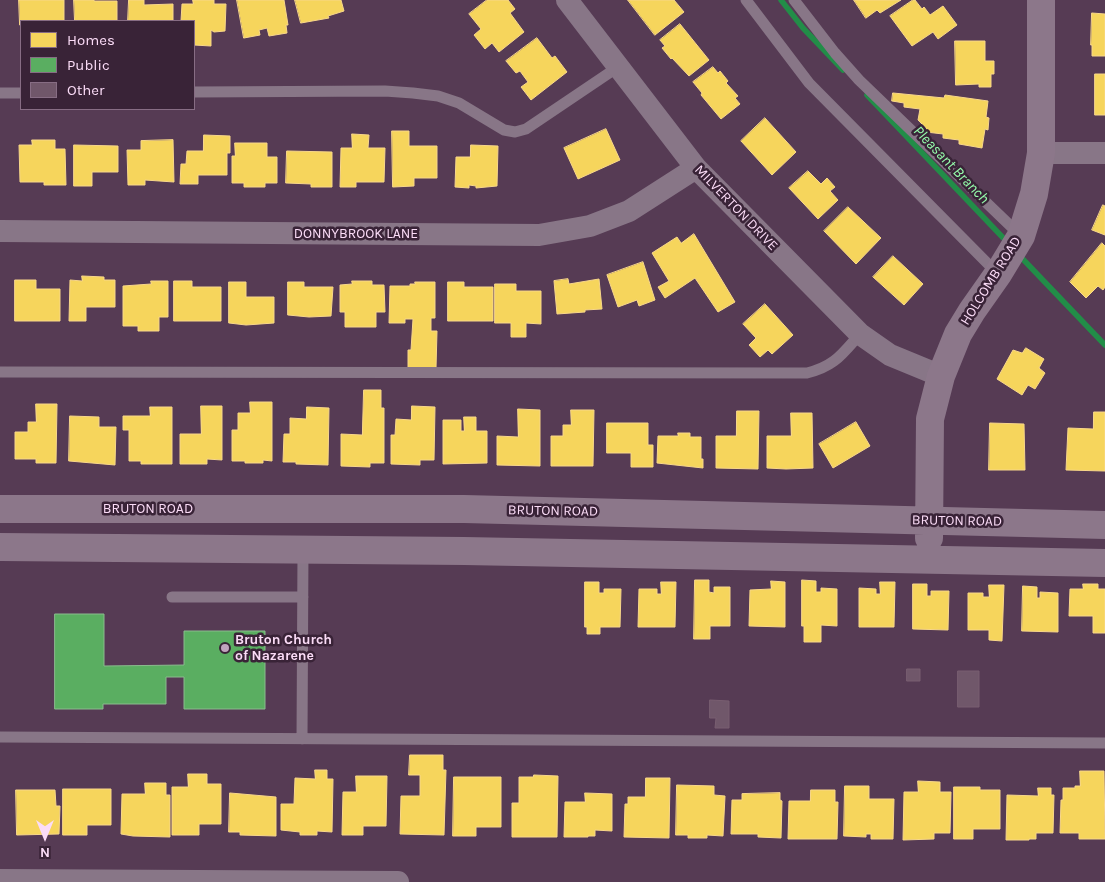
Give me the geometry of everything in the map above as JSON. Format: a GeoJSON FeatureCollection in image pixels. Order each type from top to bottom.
{"type":"FeatureCollection","features":[{"type":"Feature","properties":{"kind":"main road","name":"HOLCOMB ROAD"},"geometry":{"type":"LineString","coordinates":[[929,560],[930,420],[941,376],[958,334],[1002,269],[1020,236],[1034,194],[1041,152],[1042,0]]}},
{"type":"Feature","properties":{"kind":"main road","name":"BRUTON ROAD"},"geometry":{"type":"LineString","coordinates":[[0,509],[464,509],[1105,525]]}},
{"type":"Feature","properties":{"kind":"main road"},"geometry":{"type":"LineString","coordinates":[[464,509],[464,550]]}},
{"type":"Feature","properties":{"kind":"main road"},"geometry":{"type":"LineString","coordinates":[[0,547],[464,550],[1105,563]]}},
{"type":"Feature","properties":{"kind":"street","name":"MILVERTON DRIVE"},"geometry":{"type":"LineString","coordinates":[[566,0],[696,168],[860,334],[890,355],[941,376]]}},
{"type":"Feature","properties":{"kind":"street"},"geometry":{"type":"LineString","coordinates":[[1041,152],[1105,153]]}},
{"type":"Feature","properties":{"kind":"street","name":"DONNYBROOK LANE"},"geometry":{"type":"LineString","coordinates":[[0,231],[539,235],[590,226],[629,211],[696,168]]}},
{"type":"Feature","properties":{"kind":"street"},"geometry":{"type":"LineString","coordinates":[[0,880],[398,882]]}},
{"type":"Feature","properties":{"kind":"lane"},"geometry":{"type":"LineString","coordinates":[[746,0],[809,82],[1002,269]]}},
{"type":"Feature","properties":{"kind":"lane"},"geometry":{"type":"LineString","coordinates":[[794,0],[835,53],[859,80],[1020,236]]}},
{"type":"Feature","properties":{"kind":"lane"},"geometry":{"type":"LineString","coordinates":[[195,92],[385,91],[438,96],[459,104],[504,130],[514,132],[526,129],[618,67]]}},
{"type":"Feature","properties":{"kind":"lane"},"geometry":{"type":"LineString","coordinates":[[0,93],[20,93]]}},
{"type":"Feature","properties":{"kind":"lane"},"geometry":{"type":"LineString","coordinates":[[0,372],[808,373],[819,370],[836,361],[860,334]]}},
{"type":"Feature","properties":{"kind":"lane"},"geometry":{"type":"LineString","coordinates":[[302,739],[303,550]]}},
{"type":"Feature","properties":{"kind":"lane"},"geometry":{"type":"LineString","coordinates":[[172,597],[303,597]]}},
{"type":"Feature","properties":{"kind":"lane"},"geometry":{"type":"LineString","coordinates":[[0,737],[1105,743]]}},
{"type":"Feature","properties":{"kind":"building: Homes"},"geometry":{"type":"Polygon","coordinates":[[[19,0],[64,0],[64,20],[20,20],[20,25],[19,0]]]}},
{"type":"Feature","properties":{"kind":"building: Homes"},"geometry":{"type":"Polygon","coordinates":[[[74,0],[117,1],[117,20],[75,20],[74,0]]]}},
{"type":"Feature","properties":{"kind":"building: Homes"},"geometry":{"type":"Polygon","coordinates":[[[129,0],[144,0],[144,5],[173,4],[173,20],[128,20],[129,0]]]}},
{"type":"Feature","properties":{"kind":"building: Homes"},"geometry":{"type":"Polygon","coordinates":[[[193,0],[214,0],[214,4],[226,4],[225,31],[214,32],[211,30],[211,46],[195,45],[195,20],[181,20],[182,4],[193,4],[193,0]]]}},
{"type":"Feature","properties":{"kind":"building: Homes"},"geometry":{"type":"Polygon","coordinates":[[[237,0],[284,0],[288,25],[286,25],[287,33],[269,36],[267,28],[259,30],[260,35],[244,38],[237,0]]]}},
{"type":"Feature","properties":{"kind":"building: Homes"},"geometry":{"type":"Polygon","coordinates":[[[295,0],[341,0],[344,11],[328,16],[329,18],[301,23],[295,0]]]}},
{"type":"Feature","properties":{"kind":"building: Homes"},"geometry":{"type":"Polygon","coordinates":[[[487,0],[508,0],[515,9],[510,13],[524,32],[499,52],[492,43],[485,49],[474,35],[481,29],[469,14],[487,0]]]}},
{"type":"Feature","properties":{"kind":"building: Homes"},"geometry":{"type":"Polygon","coordinates":[[[628,0],[674,0],[684,12],[655,35],[628,0]]]}},
{"type":"Feature","properties":{"kind":"building: Homes"},"geometry":{"type":"Polygon","coordinates":[[[854,0],[901,0],[880,13],[877,10],[866,18],[854,0]]]}},
{"type":"Feature","properties":{"kind":"building: Homes"},"geometry":{"type":"Polygon","coordinates":[[[913,0],[922,9],[924,7],[930,15],[943,6],[957,25],[938,39],[933,32],[912,46],[890,16],[913,0]]]}},
{"type":"Feature","properties":{"kind":"building: Homes"},"geometry":{"type":"Polygon","coordinates":[[[1092,13],[1105,14],[1105,56],[1092,56],[1092,13]]]}},
{"type":"Feature","properties":{"kind":"building: Homes"},"geometry":{"type":"Polygon","coordinates":[[[680,24],[709,60],[689,76],[662,48],[665,46],[660,40],[680,24]]]}},
{"type":"Feature","properties":{"kind":"building: Homes"},"geometry":{"type":"Polygon","coordinates":[[[537,38],[552,58],[555,56],[567,72],[531,100],[521,87],[528,82],[520,71],[516,73],[506,61],[537,38]]]}},
{"type":"Feature","properties":{"kind":"building: Homes"},"geometry":{"type":"Polygon","coordinates":[[[955,41],[985,41],[985,61],[994,61],[991,87],[979,87],[979,84],[956,85],[955,41]]]}},
{"type":"Feature","properties":{"kind":"building: Homes"},"geometry":{"type":"Polygon","coordinates":[[[713,67],[718,73],[720,71],[728,81],[726,83],[738,96],[735,98],[740,104],[721,119],[693,82],[713,67]]]}},
{"type":"Feature","properties":{"kind":"building: Homes"},"geometry":{"type":"Polygon","coordinates":[[[1095,74],[1105,74],[1105,115],[1095,115],[1095,74]]]}},
{"type":"Feature","properties":{"kind":"building: Homes"},"geometry":{"type":"Polygon","coordinates":[[[893,93],[944,98],[945,95],[988,101],[986,117],[989,118],[988,130],[985,129],[982,148],[959,144],[959,140],[943,138],[943,134],[926,132],[926,128],[918,120],[920,109],[904,107],[904,103],[892,101],[893,93]]]}},
{"type":"Feature","properties":{"kind":"building: Homes"},"geometry":{"type":"Polygon","coordinates":[[[765,118],[796,152],[772,175],[741,141],[765,118]]]}},
{"type":"Feature","properties":{"kind":"building: Homes"},"geometry":{"type":"Polygon","coordinates":[[[606,129],[620,160],[578,179],[564,148],[606,129]]]}},
{"type":"Feature","properties":{"kind":"building: Homes"},"geometry":{"type":"Polygon","coordinates":[[[392,131],[409,131],[409,146],[437,146],[437,178],[414,178],[414,186],[393,187],[392,131]]]}},
{"type":"Feature","properties":{"kind":"building: Homes"},"geometry":{"type":"Polygon","coordinates":[[[352,134],[369,135],[368,148],[385,148],[384,182],[356,182],[356,187],[340,187],[341,148],[352,148],[352,134]]]}},
{"type":"Feature","properties":{"kind":"building: Homes"},"geometry":{"type":"Polygon","coordinates":[[[204,135],[230,136],[230,153],[227,153],[227,175],[198,175],[198,184],[180,184],[181,164],[186,164],[187,151],[203,151],[204,135]]]}},
{"type":"Feature","properties":{"kind":"building: Homes"},"geometry":{"type":"Polygon","coordinates":[[[32,140],[55,140],[55,149],[65,149],[66,185],[44,185],[44,182],[20,182],[19,145],[32,145],[32,140]]]}},
{"type":"Feature","properties":{"kind":"building: Homes"},"geometry":{"type":"Polygon","coordinates":[[[173,140],[174,182],[145,180],[145,185],[128,185],[127,150],[141,150],[141,141],[173,140]]]}},
{"type":"Feature","properties":{"kind":"building: Homes"},"geometry":{"type":"Polygon","coordinates":[[[235,143],[267,143],[267,157],[277,157],[277,183],[265,183],[265,187],[244,187],[244,183],[232,183],[232,156],[235,156],[235,143]]]}},
{"type":"Feature","properties":{"kind":"building: Homes"},"geometry":{"type":"Polygon","coordinates":[[[74,145],[118,146],[118,172],[92,172],[92,186],[74,186],[74,145]]]}},
{"type":"Feature","properties":{"kind":"building: Homes"},"geometry":{"type":"Polygon","coordinates":[[[471,145],[498,146],[497,186],[476,188],[476,186],[469,185],[469,188],[455,187],[456,157],[470,157],[471,145]]]}},
{"type":"Feature","properties":{"kind":"building: Homes"},"geometry":{"type":"Polygon","coordinates":[[[287,151],[332,152],[332,187],[311,187],[311,184],[286,183],[287,151]]]}},
{"type":"Feature","properties":{"kind":"building: Homes"},"geometry":{"type":"Polygon","coordinates":[[[808,171],[821,184],[827,178],[835,187],[830,191],[838,200],[818,219],[789,188],[808,171]]]}},
{"type":"Feature","properties":{"kind":"building: Homes"},"geometry":{"type":"Polygon","coordinates":[[[1103,205],[1105,206],[1105,235],[1092,230],[1103,205]]]}},
{"type":"Feature","properties":{"kind":"building: Homes"},"geometry":{"type":"Polygon","coordinates":[[[848,207],[881,238],[856,264],[824,231],[848,207]]]}},
{"type":"Feature","properties":{"kind":"building: Homes"},"geometry":{"type":"Polygon","coordinates":[[[694,234],[735,302],[718,312],[695,278],[665,298],[658,287],[669,281],[652,253],[677,237],[681,243],[694,234]]]}},
{"type":"Feature","properties":{"kind":"building: Homes"},"geometry":{"type":"Polygon","coordinates":[[[1102,243],[1105,246],[1105,287],[1103,290],[1098,286],[1086,298],[1070,282],[1102,243]]]}},
{"type":"Feature","properties":{"kind":"building: Homes"},"geometry":{"type":"Polygon","coordinates":[[[893,256],[923,284],[904,305],[873,277],[893,256]]]}},
{"type":"Feature","properties":{"kind":"building: Homes"},"geometry":{"type":"Polygon","coordinates":[[[643,262],[655,300],[639,306],[637,300],[618,307],[607,275],[643,262]]]}},
{"type":"Feature","properties":{"kind":"building: Homes"},"geometry":{"type":"Polygon","coordinates":[[[82,276],[104,277],[104,280],[115,280],[115,307],[86,307],[86,321],[69,321],[70,280],[82,281],[82,276]]]}},
{"type":"Feature","properties":{"kind":"building: Homes"},"geometry":{"type":"Polygon","coordinates":[[[568,279],[569,284],[599,279],[602,309],[557,314],[554,281],[568,279]]]}},
{"type":"Feature","properties":{"kind":"building: Homes"},"geometry":{"type":"Polygon","coordinates":[[[15,280],[36,280],[36,289],[60,289],[60,321],[15,321],[15,280]]]}},
{"type":"Feature","properties":{"kind":"building: Homes"},"geometry":{"type":"Polygon","coordinates":[[[151,281],[168,281],[168,317],[159,317],[159,331],[138,331],[138,326],[123,326],[123,286],[151,284],[151,281]]]}},
{"type":"Feature","properties":{"kind":"building: Homes"},"geometry":{"type":"Polygon","coordinates":[[[174,281],[192,281],[192,287],[221,287],[221,321],[174,321],[174,281]]]}},
{"type":"Feature","properties":{"kind":"building: Homes"},"geometry":{"type":"Polygon","coordinates":[[[352,281],[372,281],[372,285],[384,285],[385,312],[376,312],[376,327],[345,327],[345,312],[340,312],[340,285],[352,284],[352,281]]]}},
{"type":"Feature","properties":{"kind":"building: Homes"},"geometry":{"type":"Polygon","coordinates":[[[229,282],[246,282],[246,297],[274,297],[274,323],[246,325],[229,323],[229,282]]]}},
{"type":"Feature","properties":{"kind":"building: Homes"},"geometry":{"type":"Polygon","coordinates":[[[288,282],[304,282],[304,287],[333,287],[331,316],[309,317],[288,315],[288,282]]]}},
{"type":"Feature","properties":{"kind":"building: Homes"},"geometry":{"type":"Polygon","coordinates":[[[415,282],[435,282],[435,318],[431,318],[431,331],[437,331],[436,368],[408,368],[408,350],[411,350],[413,319],[405,319],[405,323],[389,323],[390,286],[410,286],[410,284],[415,284],[415,282]]]}},
{"type":"Feature","properties":{"kind":"building: Homes"},"geometry":{"type":"Polygon","coordinates":[[[448,282],[464,282],[464,287],[493,287],[493,321],[448,321],[448,282]]]}},
{"type":"Feature","properties":{"kind":"building: Homes"},"geometry":{"type":"Polygon","coordinates":[[[495,284],[516,284],[516,291],[541,291],[541,324],[526,323],[526,337],[511,337],[511,323],[495,323],[495,284]]]}},
{"type":"Feature","properties":{"kind":"building: Homes"},"geometry":{"type":"Polygon","coordinates":[[[765,304],[793,335],[772,354],[768,350],[760,357],[749,345],[756,338],[743,324],[765,304]]]}},
{"type":"Feature","properties":{"kind":"building: Homes"},"geometry":{"type":"Polygon","coordinates":[[[1026,348],[1044,359],[1039,368],[1045,373],[1035,389],[1028,385],[1022,395],[997,379],[1013,350],[1022,353],[1026,348]]]}},
{"type":"Feature","properties":{"kind":"building: Homes"},"geometry":{"type":"Polygon","coordinates":[[[364,390],[381,390],[381,408],[384,408],[384,463],[370,463],[370,467],[341,466],[341,434],[362,435],[364,390]]]}},
{"type":"Feature","properties":{"kind":"building: Homes"},"geometry":{"type":"Polygon","coordinates":[[[250,402],[272,402],[272,461],[263,460],[263,463],[245,463],[245,461],[232,461],[232,430],[238,430],[238,413],[250,413],[250,402]]]}},
{"type":"Feature","properties":{"kind":"building: Homes"},"geometry":{"type":"Polygon","coordinates":[[[36,404],[57,404],[56,463],[36,463],[36,459],[15,459],[15,432],[28,432],[28,422],[36,422],[36,404]]]}},
{"type":"Feature","properties":{"kind":"building: Homes"},"geometry":{"type":"Polygon","coordinates":[[[201,406],[222,406],[222,460],[207,459],[207,464],[180,464],[180,434],[201,434],[201,406]]]}},
{"type":"Feature","properties":{"kind":"building: Homes"},"geometry":{"type":"Polygon","coordinates":[[[412,406],[435,407],[434,460],[420,460],[420,465],[391,464],[391,435],[395,435],[396,419],[411,420],[412,406]]]}},
{"type":"Feature","properties":{"kind":"building: Homes"},"geometry":{"type":"Polygon","coordinates":[[[150,407],[172,407],[172,464],[141,464],[141,461],[129,461],[129,430],[123,430],[123,416],[150,416],[150,407]]]}},
{"type":"Feature","properties":{"kind":"building: Homes"},"geometry":{"type":"Polygon","coordinates":[[[307,407],[329,408],[328,465],[283,462],[284,434],[290,434],[290,418],[306,419],[307,407]]]}},
{"type":"Feature","properties":{"kind":"building: Homes"},"geometry":{"type":"Polygon","coordinates":[[[518,409],[540,410],[540,466],[497,465],[497,436],[518,437],[518,409]]]}},
{"type":"Feature","properties":{"kind":"building: Homes"},"geometry":{"type":"Polygon","coordinates":[[[571,410],[594,410],[593,466],[551,466],[551,436],[563,436],[563,425],[571,425],[571,410]]]}},
{"type":"Feature","properties":{"kind":"building: Homes"},"geometry":{"type":"Polygon","coordinates":[[[737,411],[759,411],[758,469],[716,468],[716,436],[736,436],[737,411]]]}},
{"type":"Feature","properties":{"kind":"building: Homes"},"geometry":{"type":"Polygon","coordinates":[[[1094,412],[1105,412],[1105,471],[1066,470],[1068,428],[1093,429],[1094,412]]]}},
{"type":"Feature","properties":{"kind":"building: Homes"},"geometry":{"type":"Polygon","coordinates":[[[791,413],[812,413],[813,468],[767,468],[767,436],[791,436],[791,413]]]}},
{"type":"Feature","properties":{"kind":"building: Homes"},"geometry":{"type":"Polygon","coordinates":[[[70,416],[99,417],[99,427],[116,427],[115,465],[69,461],[70,416]]]}},
{"type":"Feature","properties":{"kind":"building: Homes"},"geometry":{"type":"Polygon","coordinates":[[[464,417],[476,417],[476,431],[487,431],[487,463],[443,464],[443,420],[461,420],[461,431],[464,431],[464,417]]]}},
{"type":"Feature","properties":{"kind":"building: Homes"},"geometry":{"type":"Polygon","coordinates":[[[856,422],[870,446],[833,468],[819,444],[856,422]]]}},
{"type":"Feature","properties":{"kind":"building: Homes"},"geometry":{"type":"Polygon","coordinates":[[[607,423],[648,423],[648,445],[653,445],[653,467],[631,467],[631,453],[607,453],[607,423]]]}},
{"type":"Feature","properties":{"kind":"building: Homes"},"geometry":{"type":"Polygon","coordinates":[[[990,423],[1024,424],[1025,470],[989,470],[990,423]]]}},
{"type":"Feature","properties":{"kind":"building: Homes"},"geometry":{"type":"Polygon","coordinates":[[[678,433],[690,433],[690,437],[701,437],[703,468],[657,463],[658,436],[678,436],[678,433]]]}},
{"type":"Feature","properties":{"kind":"building: Homes"},"geometry":{"type":"Polygon","coordinates":[[[695,580],[709,580],[709,592],[714,593],[714,587],[730,587],[730,626],[710,626],[710,639],[694,639],[695,580]]]}},
{"type":"Feature","properties":{"kind":"building: Homes"},"geometry":{"type":"Polygon","coordinates":[[[802,580],[816,581],[816,592],[821,592],[821,588],[837,589],[837,626],[821,625],[821,642],[804,642],[802,580]]]}},
{"type":"Feature","properties":{"kind":"building: Homes"},"geometry":{"type":"Polygon","coordinates":[[[771,581],[785,582],[785,627],[749,626],[750,590],[771,589],[771,581]]]}},
{"type":"Feature","properties":{"kind":"building: Homes"},"geometry":{"type":"Polygon","coordinates":[[[585,582],[599,582],[599,593],[604,593],[604,589],[621,589],[620,627],[600,627],[600,634],[587,634],[587,627],[585,627],[585,582]]]}},
{"type":"Feature","properties":{"kind":"building: Homes"},"geometry":{"type":"Polygon","coordinates":[[[661,582],[676,582],[675,627],[638,627],[639,589],[657,589],[657,594],[661,594],[661,582]]]}},
{"type":"Feature","properties":{"kind":"building: Homes"},"geometry":{"type":"Polygon","coordinates":[[[880,582],[895,582],[894,627],[859,627],[859,588],[876,589],[876,594],[880,594],[880,582]]]}},
{"type":"Feature","properties":{"kind":"building: Homes"},"geometry":{"type":"Polygon","coordinates":[[[913,584],[927,584],[927,596],[931,596],[931,591],[949,591],[948,630],[913,629],[913,584]]]}},
{"type":"Feature","properties":{"kind":"building: Homes"},"geometry":{"type":"Polygon","coordinates":[[[1083,584],[1098,584],[1098,589],[1105,589],[1105,633],[1093,633],[1093,616],[1069,616],[1070,589],[1083,589],[1083,584]]]}},
{"type":"Feature","properties":{"kind":"building: Homes"},"geometry":{"type":"Polygon","coordinates":[[[989,585],[1004,585],[1002,641],[989,640],[989,630],[968,630],[968,593],[983,593],[983,597],[989,597],[989,585]]]}},
{"type":"Feature","properties":{"kind":"building: Homes"},"geometry":{"type":"Polygon","coordinates":[[[1023,586],[1037,587],[1037,598],[1040,598],[1040,592],[1058,593],[1058,632],[1022,631],[1023,586]]]}},
{"type":"Feature","properties":{"kind":"building: Homes"},"geometry":{"type":"Polygon","coordinates":[[[410,755],[443,755],[443,770],[446,770],[444,835],[400,834],[401,796],[420,796],[420,775],[409,775],[410,755]]]}},
{"type":"Feature","properties":{"kind":"building: Homes"},"geometry":{"type":"Polygon","coordinates":[[[315,770],[327,770],[327,779],[333,779],[332,832],[317,831],[317,835],[300,835],[300,832],[281,830],[281,804],[294,804],[295,778],[315,779],[315,770]]]}},
{"type":"Feature","properties":{"kind":"building: Homes"},"geometry":{"type":"Polygon","coordinates":[[[1080,771],[1104,771],[1105,839],[1079,839],[1079,833],[1060,833],[1063,788],[1080,786],[1080,771]]]}},
{"type":"Feature","properties":{"kind":"building: Homes"},"geometry":{"type":"Polygon","coordinates":[[[188,774],[207,774],[207,784],[221,784],[221,824],[199,824],[199,835],[172,835],[172,787],[188,787],[188,774]]]}},
{"type":"Feature","properties":{"kind":"building: Homes"},"geometry":{"type":"Polygon","coordinates":[[[534,775],[558,776],[557,837],[512,837],[512,803],[519,803],[519,777],[533,777],[534,775]]]}},
{"type":"Feature","properties":{"kind":"building: Homes"},"geometry":{"type":"Polygon","coordinates":[[[356,776],[387,776],[386,826],[363,826],[363,835],[342,835],[343,792],[356,792],[356,776]]]}},
{"type":"Feature","properties":{"kind":"building: Homes"},"geometry":{"type":"Polygon","coordinates":[[[454,777],[501,777],[501,827],[476,827],[476,836],[453,836],[454,777]]]}},
{"type":"Feature","properties":{"kind":"building: Homes"},"geometry":{"type":"Polygon","coordinates":[[[646,778],[670,778],[669,838],[624,837],[625,804],[628,804],[628,797],[645,797],[646,778]]]}},
{"type":"Feature","properties":{"kind":"building: Homes"},"geometry":{"type":"Polygon","coordinates":[[[918,781],[940,782],[940,792],[951,792],[950,833],[934,833],[934,839],[903,840],[904,792],[918,792],[918,781]]]}},
{"type":"Feature","properties":{"kind":"building: Homes"},"geometry":{"type":"Polygon","coordinates":[[[145,783],[166,783],[166,795],[170,795],[170,837],[121,834],[122,794],[145,794],[145,783]]]}},
{"type":"Feature","properties":{"kind":"building: Homes"},"geometry":{"type":"Polygon","coordinates":[[[677,785],[714,786],[714,795],[725,796],[723,836],[707,835],[707,838],[688,838],[688,835],[676,835],[677,785]]]}},
{"type":"Feature","properties":{"kind":"building: Homes"},"geometry":{"type":"Polygon","coordinates":[[[845,786],[869,786],[869,799],[894,799],[893,839],[871,839],[871,834],[866,834],[866,837],[844,836],[845,786]]]}},
{"type":"Feature","properties":{"kind":"building: Homes"},"geometry":{"type":"Polygon","coordinates":[[[954,787],[980,787],[980,790],[1000,790],[1000,829],[973,829],[973,839],[954,839],[954,787]]]}},
{"type":"Feature","properties":{"kind":"building: Homes"},"geometry":{"type":"Polygon","coordinates":[[[1038,788],[1051,788],[1051,795],[1054,795],[1053,833],[1036,833],[1036,839],[1006,840],[1007,795],[1038,796],[1038,788]]]}},
{"type":"Feature","properties":{"kind":"building: Homes"},"geometry":{"type":"Polygon","coordinates":[[[63,789],[111,789],[111,825],[87,825],[87,835],[63,835],[63,789]]]}},
{"type":"Feature","properties":{"kind":"building: Homes"},"geometry":{"type":"Polygon","coordinates":[[[16,790],[55,790],[56,806],[60,806],[59,834],[17,835],[16,790]]]}},
{"type":"Feature","properties":{"kind":"building: Homes"},"geometry":{"type":"Polygon","coordinates":[[[811,790],[835,790],[835,802],[838,802],[837,839],[788,839],[789,801],[810,801],[811,790]]]}},
{"type":"Feature","properties":{"kind":"building: Homes"},"geometry":{"type":"Polygon","coordinates":[[[230,793],[276,797],[276,836],[240,835],[240,832],[229,832],[230,793]]]}},
{"type":"Feature","properties":{"kind":"building: Homes"},"geometry":{"type":"Polygon","coordinates":[[[585,793],[612,794],[612,831],[595,830],[595,836],[564,837],[565,802],[585,802],[585,793]]]}},
{"type":"Feature","properties":{"kind":"building: Homes"},"geometry":{"type":"Polygon","coordinates":[[[780,793],[780,800],[782,801],[781,838],[758,837],[758,834],[731,834],[732,800],[742,800],[742,794],[780,793]]]}},
{"type":"Feature","properties":{"kind":"building: Public","name":"Bruton Church of Nazarene"},"geometry":{"type":"Polygon","coordinates":[[[55,614],[104,614],[104,666],[184,665],[184,631],[265,631],[265,709],[184,709],[184,677],[166,677],[166,704],[103,704],[103,709],[55,709],[55,614]]]}},
{"type":"Feature","properties":{"kind":"building: Other"},"geometry":{"type":"Polygon","coordinates":[[[907,669],[920,669],[920,681],[907,681],[907,669]]]}},
{"type":"Feature","properties":{"kind":"building: Other"},"geometry":{"type":"Polygon","coordinates":[[[958,671],[979,671],[979,707],[958,707],[958,671]]]}},
{"type":"Feature","properties":{"kind":"building: Other"},"geometry":{"type":"Polygon","coordinates":[[[710,700],[729,701],[729,728],[715,728],[716,718],[710,718],[710,700]]]}},
{"type":"Feature","properties":{"kind":"waterway","name":"Pleasant Branch"},"geometry":{"type":"LineString","coordinates":[[781,0],[803,28],[843,70]]}},
{"type":"Feature","properties":{"kind":"waterway","name":"Pleasant Branch"},"geometry":{"type":"LineString","coordinates":[[867,95],[1009,244]]}},
{"type":"Feature","properties":{"kind":"waterway","name":"Pleasant Branch"},"geometry":{"type":"LineString","coordinates":[[1018,254],[1105,345]]}},
{"type":"Feature","properties":{"kind":"place","name":"Bruton Church of Nazarene"},"geometry":{"type":"Point","coordinates":[225,648]}}]}
